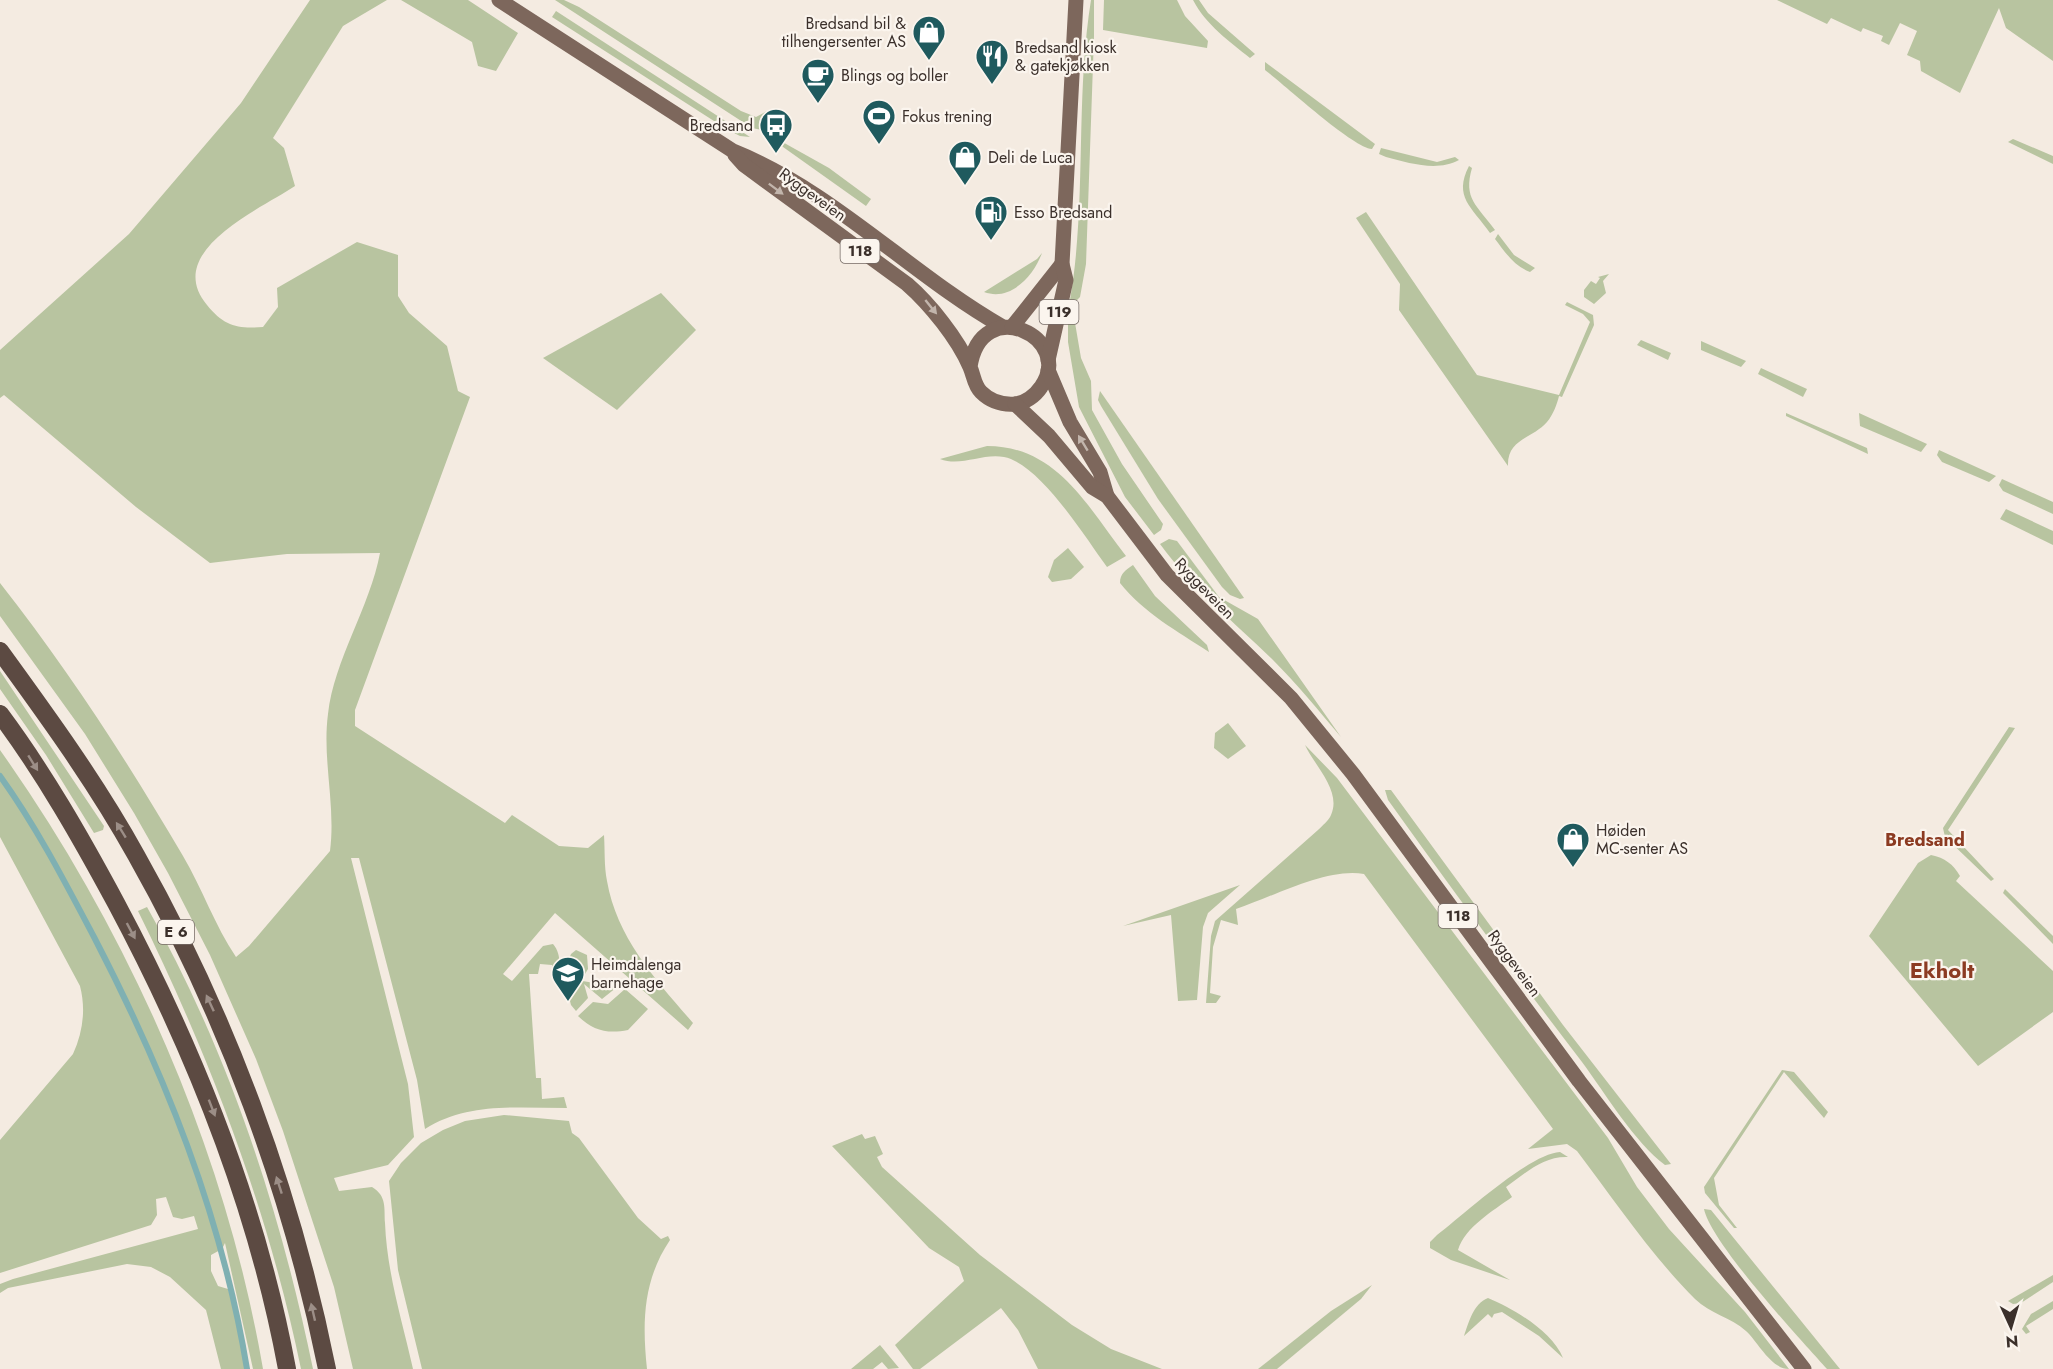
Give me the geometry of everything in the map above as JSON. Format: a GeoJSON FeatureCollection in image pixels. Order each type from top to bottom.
{"type":"FeatureCollection","features":[{"type":"Feature","properties":{"kind":"highway","name":"E 6"},"geometry":{"type":"LineString","coordinates":[[0,651],[66,742],[136,854],[216,1017],[245,1086],[281,1188],[327,1369]]}},
{"type":"Feature","properties":{"kind":"highway","name":"E 6"},"geometry":{"type":"LineString","coordinates":[[0,714],[85,845],[153,973],[195,1066],[229,1156],[254,1233],[287,1369]]}},
{"type":"Feature","properties":{"kind":"main road","name":"Ryggeveien"},"geometry":{"type":"LineString","coordinates":[[499,0],[733,151],[757,160],[789,179],[876,238],[979,314],[1007,327]]}},
{"type":"Feature","properties":{"kind":"main road","name":"119"},"geometry":{"type":"LineString","coordinates":[[1048,365],[1066,280],[1062,264],[1076,0]]}},
{"type":"Feature","properties":{"kind":"main road","name":"Ryggeveien"},"geometry":{"type":"LineString","coordinates":[[733,151],[744,165],[907,284],[931,305],[970,368]]}},
{"type":"Feature","properties":{"kind":"main road","name":"119"},"geometry":{"type":"LineString","coordinates":[[1007,327],[1062,264]]}},
{"type":"Feature","properties":{"kind":"main road","name":"118"},"geometry":{"type":"LineString","coordinates":[[1007,327],[1024,330],[1036,337],[1044,348],[1048,365]]}},
{"type":"Feature","properties":{"kind":"main road"},"geometry":{"type":"LineString","coordinates":[[970,368],[972,354],[979,341],[989,332],[1007,327]]}},
{"type":"Feature","properties":{"kind":"main road","name":"Ryggeveien"},"geometry":{"type":"LineString","coordinates":[[1048,365],[1070,422],[1100,472],[1107,496],[1167,575],[1291,698],[1353,774],[1579,1081],[1806,1369]]}},
{"type":"Feature","properties":{"kind":"main road"},"geometry":{"type":"LineString","coordinates":[[1015,404],[1037,393],[1044,382],[1048,365]]}},
{"type":"Feature","properties":{"kind":"main road","name":"118"},"geometry":{"type":"LineString","coordinates":[[970,368],[973,379],[984,394],[1001,403],[1015,404]]}},
{"type":"Feature","properties":{"kind":"main road","name":"Ryggeveien"},"geometry":{"type":"LineString","coordinates":[[1015,404],[1049,436],[1092,487],[1107,496]]}},
{"type":"Feature","properties":{"kind":"green space"},"geometry":{"type":"Polygon","coordinates":[[[310,0],[387,0],[343,26],[273,138],[284,148],[295,186],[221,234],[206,250],[197,267],[196,285],[207,305],[225,322],[238,326],[263,327],[278,307],[277,288],[357,242],[398,255],[398,296],[409,313],[447,346],[458,391],[470,397],[355,710],[355,726],[505,823],[512,815],[559,846],[588,848],[604,835],[607,881],[620,922],[640,958],[693,1023],[688,1030],[555,913],[503,974],[512,981],[543,946],[553,944],[557,950],[559,972],[553,972],[552,965],[540,964],[538,974],[529,974],[536,1078],[541,1078],[542,1099],[564,1097],[567,1108],[476,1110],[441,1120],[425,1129],[417,1080],[359,858],[351,858],[408,1084],[414,1137],[388,1165],[334,1178],[339,1191],[372,1187],[382,1198],[392,1278],[413,1369],[353,1369],[334,1287],[283,1131],[256,1059],[210,955],[134,813],[85,734],[0,616],[0,583],[50,649],[118,750],[183,856],[236,957],[249,946],[330,851],[328,714],[337,674],[368,593],[380,553],[287,554],[210,563],[136,507],[4,395],[0,398],[0,350],[129,234],[241,103],[310,0]]]}},
{"type":"Feature","properties":{"kind":"green space"},"geometry":{"type":"Polygon","coordinates":[[[401,0],[468,0],[518,33],[496,71],[478,66],[472,42],[401,0]]]}},
{"type":"Feature","properties":{"kind":"green space"},"geometry":{"type":"Polygon","coordinates":[[[555,0],[564,0],[579,7],[741,111],[756,117],[767,111],[775,116],[762,130],[752,128],[555,0]]]}},
{"type":"Feature","properties":{"kind":"green space"},"geometry":{"type":"Polygon","coordinates":[[[1091,0],[1094,0],[1094,36],[1086,264],[1080,297],[1074,303],[1070,300],[1078,225],[1083,75],[1091,0]]]}},
{"type":"Feature","properties":{"kind":"green space"},"geometry":{"type":"Polygon","coordinates":[[[1104,0],[1177,0],[1185,16],[1208,41],[1207,48],[1103,30],[1104,0]]]}},
{"type":"Feature","properties":{"kind":"green space"},"geometry":{"type":"Polygon","coordinates":[[[1193,0],[1199,0],[1208,13],[1255,54],[1250,58],[1226,39],[1204,17],[1193,0]]]}},
{"type":"Feature","properties":{"kind":"green space"},"geometry":{"type":"Polygon","coordinates":[[[1777,0],[2053,0],[2053,61],[2006,28],[1999,8],[1960,93],[1921,71],[1920,61],[1907,55],[1917,31],[1900,23],[1889,45],[1881,41],[1883,36],[1863,28],[1861,32],[1831,18],[1827,24],[1777,0]]]}},
{"type":"Feature","properties":{"kind":"green space"},"geometry":{"type":"Polygon","coordinates":[[[556,11],[750,137],[740,136],[728,130],[552,17],[556,11]]]}},
{"type":"Feature","properties":{"kind":"green space"},"geometry":{"type":"Polygon","coordinates":[[[1265,62],[1375,144],[1372,149],[1362,146],[1318,114],[1265,70],[1265,62]]]}},
{"type":"Feature","properties":{"kind":"green space"},"geometry":{"type":"Polygon","coordinates":[[[770,135],[829,168],[871,199],[866,206],[769,137],[770,135]]]}},
{"type":"Feature","properties":{"kind":"green space"},"geometry":{"type":"Polygon","coordinates":[[[2013,139],[2053,156],[2053,164],[2008,142],[2013,139]]]}},
{"type":"Feature","properties":{"kind":"green space"},"geometry":{"type":"Polygon","coordinates":[[[1381,148],[1437,162],[1455,157],[1459,160],[1450,164],[1423,165],[1386,157],[1379,154],[1381,148]]]}},
{"type":"Feature","properties":{"kind":"green space"},"geometry":{"type":"Polygon","coordinates":[[[1469,166],[1472,168],[1469,187],[1471,195],[1477,208],[1495,230],[1490,233],[1471,209],[1464,194],[1463,186],[1469,166]]]}},
{"type":"Feature","properties":{"kind":"green space"},"geometry":{"type":"Polygon","coordinates":[[[1366,212],[1477,375],[1559,395],[1590,322],[1583,314],[1565,305],[1567,302],[1593,315],[1594,325],[1562,397],[1559,396],[1547,422],[1512,450],[1508,466],[1399,310],[1400,284],[1356,218],[1366,212]]]}},
{"type":"Feature","properties":{"kind":"green space"},"geometry":{"type":"Polygon","coordinates":[[[1498,234],[1514,255],[1535,268],[1530,272],[1506,254],[1495,239],[1498,234]]]}},
{"type":"Feature","properties":{"kind":"green space"},"geometry":{"type":"Polygon","coordinates":[[[1042,253],[1027,278],[1012,290],[994,294],[984,292],[1037,259],[1042,253]]]}},
{"type":"Feature","properties":{"kind":"green space"},"geometry":{"type":"Polygon","coordinates":[[[1609,274],[1603,281],[1606,293],[1594,304],[1584,297],[1584,290],[1591,281],[1596,284],[1600,278],[1598,277],[1609,274]]]}},
{"type":"Feature","properties":{"kind":"green space"},"geometry":{"type":"Polygon","coordinates":[[[661,293],[696,330],[617,410],[543,358],[661,293]]]}},
{"type":"Feature","properties":{"kind":"green space"},"geometry":{"type":"Polygon","coordinates":[[[1068,314],[1074,317],[1081,358],[1091,381],[1092,410],[1122,464],[1163,524],[1161,530],[1154,535],[1125,497],[1079,407],[1068,342],[1068,314]]]}},
{"type":"Feature","properties":{"kind":"green space"},"geometry":{"type":"Polygon","coordinates":[[[1641,340],[1671,353],[1668,360],[1637,345],[1641,340]]]}},
{"type":"Feature","properties":{"kind":"green space"},"geometry":{"type":"Polygon","coordinates":[[[1701,341],[1746,361],[1741,367],[1701,350],[1701,341]]]}},
{"type":"Feature","properties":{"kind":"green space"},"geometry":{"type":"Polygon","coordinates":[[[1761,368],[1807,389],[1803,397],[1758,374],[1761,368]]]}},
{"type":"Feature","properties":{"kind":"green space"},"geometry":{"type":"Polygon","coordinates":[[[1100,391],[1244,598],[1240,599],[1230,595],[1222,587],[1158,499],[1101,406],[1098,400],[1100,391]]]}},
{"type":"Feature","properties":{"kind":"green space"},"geometry":{"type":"Polygon","coordinates":[[[1786,413],[1867,448],[1868,454],[1786,416],[1786,413]]]}},
{"type":"Feature","properties":{"kind":"green space"},"geometry":{"type":"Polygon","coordinates":[[[1859,413],[1927,444],[1921,452],[1860,426],[1859,413]]]}},
{"type":"Feature","properties":{"kind":"green space"},"geometry":{"type":"Polygon","coordinates":[[[987,446],[1011,449],[1033,456],[1051,468],[1083,499],[1126,556],[1107,567],[1061,503],[1032,473],[1018,463],[996,456],[964,461],[940,459],[987,446]]]}},
{"type":"Feature","properties":{"kind":"green space"},"geometry":{"type":"Polygon","coordinates":[[[1939,450],[1996,476],[1989,482],[1942,462],[1937,455],[1939,450]]]}},
{"type":"Feature","properties":{"kind":"green space"},"geometry":{"type":"Polygon","coordinates":[[[2002,479],[2053,502],[2053,514],[2003,491],[1999,485],[2002,479]]]}},
{"type":"Feature","properties":{"kind":"green space"},"geometry":{"type":"Polygon","coordinates":[[[2006,509],[2053,531],[2053,545],[2000,519],[2006,509]]]}},
{"type":"Feature","properties":{"kind":"green space"},"geometry":{"type":"Polygon","coordinates":[[[1169,539],[1177,541],[1219,597],[1258,619],[1341,737],[1282,669],[1186,576],[1160,544],[1169,539]]]}},
{"type":"Feature","properties":{"kind":"green space"},"geometry":{"type":"Polygon","coordinates":[[[1068,548],[1084,567],[1071,579],[1052,582],[1048,577],[1054,560],[1068,548]]]}},
{"type":"Feature","properties":{"kind":"green space"},"geometry":{"type":"Polygon","coordinates":[[[1133,565],[1155,596],[1207,645],[1209,652],[1173,629],[1129,594],[1120,580],[1122,574],[1133,565]]]}},
{"type":"Feature","properties":{"kind":"green space"},"geometry":{"type":"Polygon","coordinates":[[[0,671],[104,826],[103,830],[94,833],[46,755],[0,689],[0,671]]]}},
{"type":"Feature","properties":{"kind":"green space"},"geometry":{"type":"Polygon","coordinates":[[[1228,723],[1246,746],[1228,759],[1214,748],[1215,733],[1228,723]]]}},
{"type":"Feature","properties":{"kind":"green space"},"geometry":{"type":"Polygon","coordinates":[[[2009,727],[2015,728],[1948,830],[1994,879],[1991,881],[1945,837],[1943,828],[2009,727]]]}},
{"type":"Feature","properties":{"kind":"green space"},"geometry":{"type":"Polygon","coordinates":[[[1305,745],[1337,778],[1608,1138],[1637,1187],[1669,1229],[1745,1312],[1789,1369],[1776,1365],[1740,1326],[1695,1299],[1648,1246],[1577,1151],[1567,1144],[1528,1149],[1553,1129],[1364,874],[1334,875],[1300,884],[1236,909],[1238,925],[1221,920],[1213,947],[1210,993],[1221,996],[1216,1003],[1206,1003],[1211,936],[1215,921],[1318,830],[1331,815],[1333,797],[1330,788],[1305,745]]]}},
{"type":"Feature","properties":{"kind":"green space"},"geometry":{"type":"Polygon","coordinates":[[[0,750],[47,820],[90,892],[130,968],[166,1045],[197,1124],[224,1205],[246,1286],[263,1369],[253,1369],[225,1243],[222,1249],[211,1255],[211,1271],[218,1286],[228,1289],[238,1318],[247,1369],[221,1369],[206,1310],[170,1277],[151,1267],[127,1264],[8,1288],[0,1293],[0,1284],[13,1279],[198,1229],[194,1216],[182,1219],[173,1217],[166,1197],[156,1199],[157,1215],[151,1225],[0,1273],[0,1140],[73,1054],[81,1029],[83,1012],[80,986],[0,837],[0,750]]]}},
{"type":"Feature","properties":{"kind":"green space"},"geometry":{"type":"Polygon","coordinates":[[[1385,790],[1391,790],[1563,1025],[1671,1164],[1665,1165],[1654,1156],[1621,1117],[1388,800],[1385,790]]]}},
{"type":"Feature","properties":{"kind":"green space"},"geometry":{"type":"Polygon","coordinates":[[[1931,855],[1951,865],[1960,876],[1956,881],[2053,971],[2053,1012],[1978,1066],[1869,936],[1918,863],[1931,855]]]}},
{"type":"Feature","properties":{"kind":"green space"},"geometry":{"type":"Polygon","coordinates":[[[1240,885],[1208,913],[1203,927],[1197,1000],[1178,1001],[1171,915],[1123,926],[1240,885]]]}},
{"type":"Feature","properties":{"kind":"green space"},"geometry":{"type":"Polygon","coordinates":[[[2005,889],[2053,936],[2053,944],[2003,893],[2005,889]]]}},
{"type":"Feature","properties":{"kind":"green space"},"geometry":{"type":"Polygon","coordinates":[[[147,907],[202,1017],[248,1132],[285,1249],[313,1369],[301,1369],[272,1250],[254,1192],[213,1078],[138,911],[147,907]]]}},
{"type":"Feature","properties":{"kind":"green space"},"geometry":{"type":"Polygon","coordinates":[[[576,950],[587,955],[588,969],[579,978],[572,974],[569,959],[576,950]]]}},
{"type":"Feature","properties":{"kind":"green space"},"geometry":{"type":"Polygon","coordinates":[[[577,980],[617,987],[602,999],[584,984],[588,998],[576,1011],[571,1005],[566,985],[570,981],[577,980]]]}},
{"type":"Feature","properties":{"kind":"green space"},"geometry":{"type":"Polygon","coordinates":[[[625,989],[648,1009],[628,1030],[614,1032],[601,1030],[589,1025],[578,1016],[593,1002],[608,1004],[625,989]]]}},
{"type":"Feature","properties":{"kind":"green space"},"geometry":{"type":"Polygon","coordinates":[[[1782,1070],[1794,1072],[1828,1112],[1824,1118],[1784,1072],[1714,1178],[1719,1205],[1737,1228],[1734,1228],[1705,1193],[1704,1187],[1782,1070]]]}},
{"type":"Feature","properties":{"kind":"green space"},"geometry":{"type":"Polygon","coordinates":[[[504,1115],[569,1121],[572,1133],[579,1138],[638,1218],[661,1239],[668,1236],[670,1240],[654,1270],[647,1302],[645,1335],[647,1369],[422,1369],[398,1270],[389,1181],[401,1163],[421,1143],[443,1130],[465,1121],[504,1115]]]}},
{"type":"Feature","properties":{"kind":"green space"},"geometry":{"type":"Polygon","coordinates":[[[862,1134],[865,1139],[875,1136],[883,1154],[877,1157],[882,1167],[980,1255],[1072,1325],[1111,1349],[1162,1369],[1038,1369],[1018,1330],[1001,1308],[920,1369],[913,1369],[895,1345],[964,1281],[959,1267],[929,1248],[832,1146],[862,1134]]]}},
{"type":"Feature","properties":{"kind":"green space"},"geometry":{"type":"Polygon","coordinates":[[[1560,1152],[1568,1157],[1543,1162],[1506,1187],[1512,1197],[1473,1227],[1458,1250],[1510,1280],[1451,1260],[1430,1248],[1430,1242],[1437,1235],[1497,1186],[1532,1163],[1547,1155],[1560,1152]]]}},
{"type":"Feature","properties":{"kind":"green space"},"geometry":{"type":"Polygon","coordinates":[[[1704,1209],[1711,1210],[1840,1369],[1827,1369],[1778,1314],[1722,1244],[1704,1209]]]}},
{"type":"Feature","properties":{"kind":"green space"},"geometry":{"type":"Polygon","coordinates":[[[2053,1275],[2053,1282],[2021,1303],[2013,1304],[2008,1301],[2053,1275]]]}},
{"type":"Feature","properties":{"kind":"green space"},"geometry":{"type":"Polygon","coordinates":[[[1372,1285],[1361,1299],[1277,1369],[1258,1369],[1331,1311],[1372,1285]]]}},
{"type":"Feature","properties":{"kind":"green space"},"geometry":{"type":"Polygon","coordinates":[[[1488,1298],[1509,1308],[1541,1330],[1558,1348],[1563,1358],[1539,1336],[1502,1312],[1494,1314],[1492,1318],[1488,1314],[1464,1336],[1475,1309],[1488,1298]]]}},
{"type":"Feature","properties":{"kind":"green space"},"geometry":{"type":"Polygon","coordinates":[[[2053,1301],[2053,1309],[2026,1326],[2030,1332],[2026,1334],[2022,1329],[2031,1314],[2053,1301]]]}},
{"type":"Feature","properties":{"kind":"green space"},"geometry":{"type":"Polygon","coordinates":[[[880,1345],[899,1368],[888,1369],[882,1362],[873,1369],[851,1369],[880,1345]]]}},
{"type":"Feature","properties":{"kind":"waterway"},"geometry":{"type":"LineString","coordinates":[[0,776],[38,834],[94,937],[167,1094],[188,1147],[223,1256],[247,1369]]}},
{"type":"Feature","properties":{"kind":"place","name":"Bredsand bil & tilhengersenter AS"},"geometry":{"type":"Point","coordinates":[929,61]}},
{"type":"Feature","properties":{"kind":"place","name":"Bredsand kiosk & gatekjøkken"},"geometry":{"type":"Point","coordinates":[992,85]}},
{"type":"Feature","properties":{"kind":"place","name":"Blings og boller"},"geometry":{"type":"Point","coordinates":[818,104]}},
{"type":"Feature","properties":{"kind":"place","name":"Fokus trening"},"geometry":{"type":"Point","coordinates":[879,145]}},
{"type":"Feature","properties":{"kind":"place","name":"Bredsand"},"geometry":{"type":"Point","coordinates":[776,154]}},
{"type":"Feature","properties":{"kind":"place","name":"Deli de Luca"},"geometry":{"type":"Point","coordinates":[965,186]}},
{"type":"Feature","properties":{"kind":"place","name":"Esso Bredsand"},"geometry":{"type":"Point","coordinates":[991,241]}},
{"type":"Feature","properties":{"kind":"place","name":"Høiden MC-senter AS"},"geometry":{"type":"Point","coordinates":[1573,868]}},
{"type":"Feature","properties":{"kind":"place","name":"Heimdalenga barnehage"},"geometry":{"type":"Point","coordinates":[568,1002]}},
{"type":"Feature","properties":{"kind":"district","name":"Bredsand"},"geometry":{"type":"Point","coordinates":[1925,840]}},
{"type":"Feature","properties":{"kind":"district","name":"Ekholt"},"geometry":{"type":"Point","coordinates":[1942,970]}}]}
